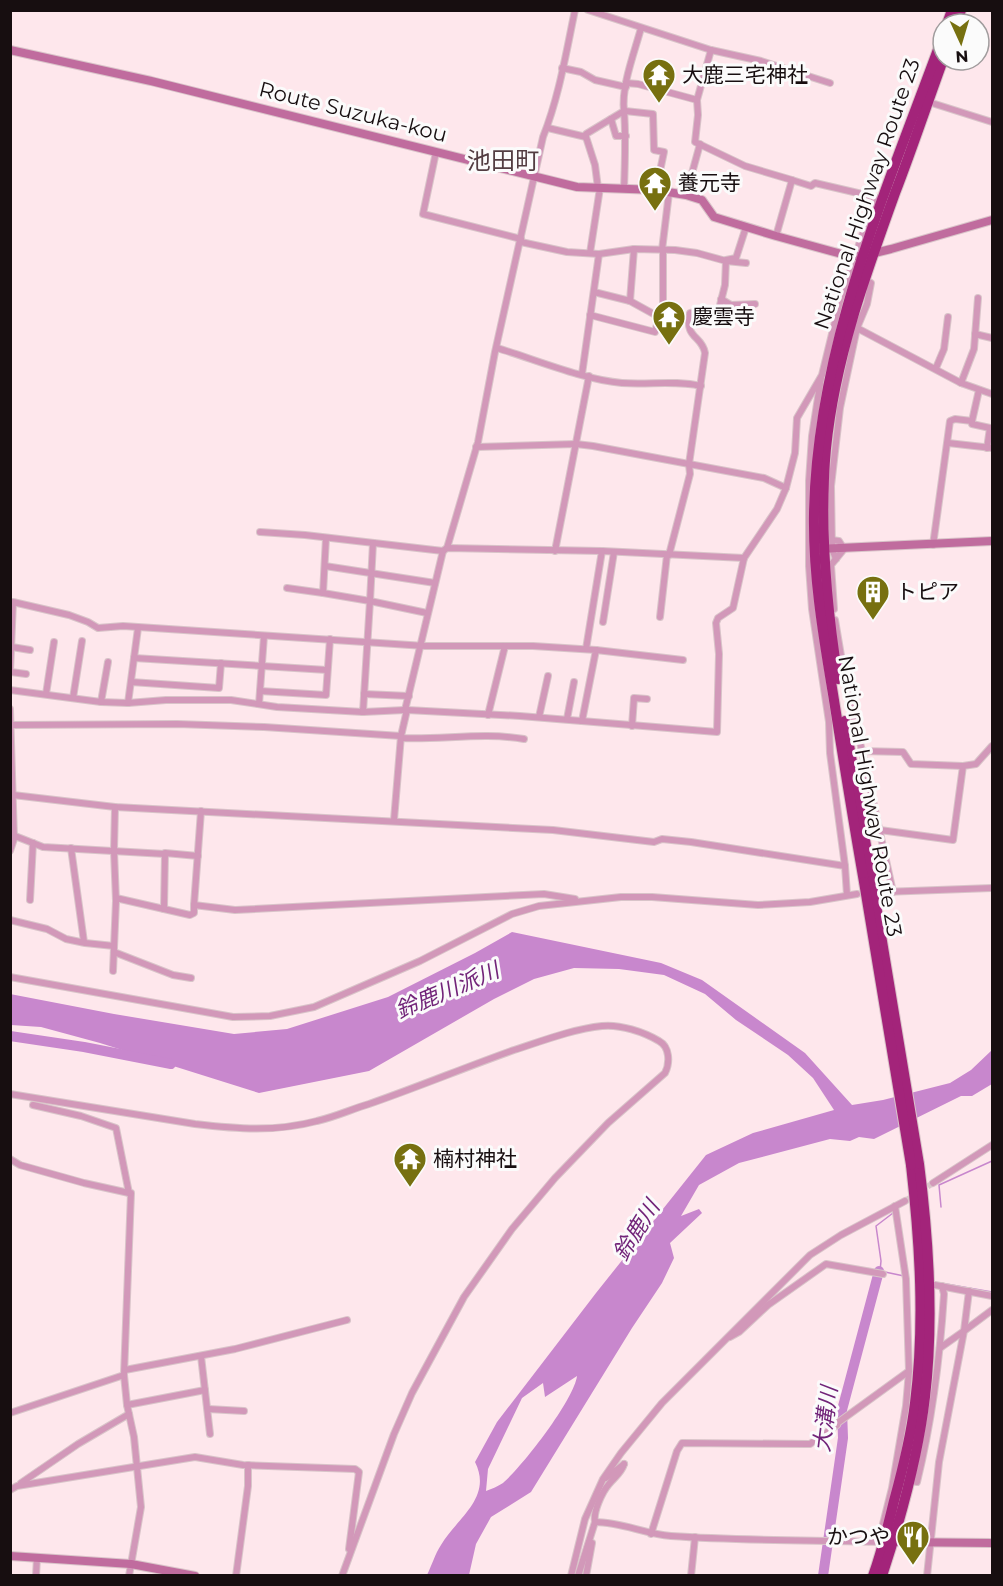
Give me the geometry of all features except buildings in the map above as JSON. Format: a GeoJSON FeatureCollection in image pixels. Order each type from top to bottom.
{"type":"FeatureCollection","features":[{"type":"Feature","properties":{"kind":"highway","name":"National Highway Route 23"},"geometry":{"type":"LineString","coordinates":[[825,547],[816,471],[825,399],[839,332],[864,255],[931,69]]}},
{"type":"Feature","properties":{"kind":"highway","name":"National Highway Route 23"},"geometry":{"type":"LineString","coordinates":[[873,1575],[889,1542],[909,1480],[925,1398],[929,1334],[927,1249],[868,881],[821,621],[827,503],[826,448],[835,387],[846,339],[864,280],[864,255],[938,72]]}},
{"type":"Feature","properties":{"kind":"highway","name":"National Highway Route 23"},"geometry":{"type":"LineString","coordinates":[[882,1575],[910,1433],[918,1374],[920,1276],[915,1165]]}},
{"type":"Feature","properties":{"kind":"main road","name":"Route Suzuka-kou"},"geometry":{"type":"LineString","coordinates":[[10,50],[151,81],[584,188],[656,190],[686,195],[702,200],[714,217],[776,236],[864,255],[993,220]]}},
{"type":"Feature","properties":{"kind":"main road"},"geometry":{"type":"LineString","coordinates":[[825,547],[844,549],[993,541]]}},
{"type":"Feature","properties":{"kind":"main road"},"geometry":{"type":"LineString","coordinates":[[889,1542],[993,1542]]}},
{"type":"Feature","properties":{"kind":"main road"},"geometry":{"type":"LineString","coordinates":[[10,1556],[131,1564],[195,1575]]}},
{"type":"Feature","properties":{"kind":"street"},"geometry":{"type":"LineString","coordinates":[[394,820],[401,737],[420,646],[435,583],[476,447],[543,137],[548,128],[575,10]]}},
{"type":"Feature","properties":{"kind":"street"},"geometry":{"type":"LineString","coordinates":[[588,10],[711,50],[761,61],[830,82]]}},
{"type":"Feature","properties":{"kind":"street"},"geometry":{"type":"LineString","coordinates":[[624,189],[626,85],[641,28]]}},
{"type":"Feature","properties":{"kind":"street"},"geometry":{"type":"LineString","coordinates":[[711,50],[697,100],[695,142],[745,166],[811,186],[815,183],[875,197],[864,255],[840,301],[822,375],[812,436],[809,481],[808,558],[812,609],[829,722],[830,753],[847,895]]}},
{"type":"Feature","properties":{"kind":"street"},"geometry":{"type":"LineString","coordinates":[[562,68],[581,72],[595,80],[649,87],[697,100]]}},
{"type":"Feature","properties":{"kind":"street"},"geometry":{"type":"LineString","coordinates":[[935,104],[993,122]]}},
{"type":"Feature","properties":{"kind":"street"},"geometry":{"type":"LineString","coordinates":[[590,253],[599,188],[586,134],[624,111],[653,114],[654,150],[664,152],[656,190]]}},
{"type":"Feature","properties":{"kind":"street"},"geometry":{"type":"LineString","coordinates":[[611,119],[616,136],[626,136]]}},
{"type":"Feature","properties":{"kind":"street"},"geometry":{"type":"LineString","coordinates":[[548,128],[586,137]]}},
{"type":"Feature","properties":{"kind":"street"},"geometry":{"type":"LineString","coordinates":[[686,195],[700,144]]}},
{"type":"Feature","properties":{"kind":"street"},"geometry":{"type":"LineString","coordinates":[[436,152],[423,214],[567,252],[599,254],[634,249],[663,250],[697,253],[726,261],[747,263]]}},
{"type":"Feature","properties":{"kind":"street"},"geometry":{"type":"LineString","coordinates":[[776,236],[792,180]]}},
{"type":"Feature","properties":{"kind":"street"},"geometry":{"type":"LineString","coordinates":[[590,315],[655,332],[661,317],[663,250],[669,193]]}},
{"type":"Feature","properties":{"kind":"street"},"geometry":{"type":"LineString","coordinates":[[726,261],[736,258],[746,227]]}},
{"type":"Feature","properties":{"kind":"street"},"geometry":{"type":"LineString","coordinates":[[630,301],[634,249]]}},
{"type":"Feature","properties":{"kind":"street"},"geometry":{"type":"LineString","coordinates":[[555,551],[576,444],[599,254]]}},
{"type":"Feature","properties":{"kind":"street"},"geometry":{"type":"LineString","coordinates":[[660,617],[668,555],[690,474],[689,464],[705,353],[704,347],[691,333],[690,313],[719,309],[725,285],[726,261]]}},
{"type":"Feature","properties":{"kind":"street"},"geometry":{"type":"LineString","coordinates":[[827,503],[840,408],[857,328],[870,294],[871,283],[864,280]]}},
{"type":"Feature","properties":{"kind":"street"},"geometry":{"type":"LineString","coordinates":[[594,292],[630,301],[661,317],[689,320]]}},
{"type":"Feature","properties":{"kind":"street"},"geometry":{"type":"LineString","coordinates":[[961,383],[974,349],[978,298]]}},
{"type":"Feature","properties":{"kind":"street"},"geometry":{"type":"LineString","coordinates":[[721,299],[731,305],[756,304]]}},
{"type":"Feature","properties":{"kind":"street"},"geometry":{"type":"LineString","coordinates":[[936,368],[944,350],[948,317]]}},
{"type":"Feature","properties":{"kind":"street"},"geometry":{"type":"LineString","coordinates":[[857,328],[961,383],[993,394]]}},
{"type":"Feature","properties":{"kind":"street"},"geometry":{"type":"LineString","coordinates":[[975,334],[993,338]]}},
{"type":"Feature","properties":{"kind":"street"},"geometry":{"type":"LineString","coordinates":[[497,348],[585,375],[622,383],[685,382],[701,386]]}},
{"type":"Feature","properties":{"kind":"street"},"geometry":{"type":"LineString","coordinates":[[10,690],[101,702],[231,700],[277,707],[363,712],[406,710],[539,717],[717,732],[719,654],[716,623],[718,618],[733,608],[744,558],[777,509],[786,488],[795,453],[797,418],[822,375]]}},
{"type":"Feature","properties":{"kind":"street"},"geometry":{"type":"LineString","coordinates":[[972,421],[979,390]]}},
{"type":"Feature","properties":{"kind":"street"},"geometry":{"type":"LineString","coordinates":[[933,545],[950,421],[955,419],[972,421],[972,424],[990,428],[990,448],[948,443]]}},
{"type":"Feature","properties":{"kind":"street"},"geometry":{"type":"LineString","coordinates":[[476,447],[576,444],[764,478],[786,488]]}},
{"type":"Feature","properties":{"kind":"street"},"geometry":{"type":"LineString","coordinates":[[260,532],[445,550],[602,551],[744,558]]}},
{"type":"Feature","properties":{"kind":"street"},"geometry":{"type":"LineString","coordinates":[[323,593],[327,538]]}},
{"type":"Feature","properties":{"kind":"street"},"geometry":{"type":"LineString","coordinates":[[363,712],[373,543]]}},
{"type":"Feature","properties":{"kind":"street"},"geometry":{"type":"LineString","coordinates":[[825,547],[836,559]]}},
{"type":"Feature","properties":{"kind":"street"},"geometry":{"type":"LineString","coordinates":[[844,549],[831,565],[834,616],[847,691],[893,892]]}},
{"type":"Feature","properties":{"kind":"street"},"geometry":{"type":"LineString","coordinates":[[586,649],[602,551]]}},
{"type":"Feature","properties":{"kind":"street"},"geometry":{"type":"LineString","coordinates":[[603,622],[614,552]]}},
{"type":"Feature","properties":{"kind":"street"},"geometry":{"type":"LineString","coordinates":[[325,566],[435,583]]}},
{"type":"Feature","properties":{"kind":"street"},"geometry":{"type":"LineString","coordinates":[[287,588],[428,613]]}},
{"type":"Feature","properties":{"kind":"street"},"geometry":{"type":"LineString","coordinates":[[26,674],[11,672],[13,602],[69,615],[98,628],[119,626],[420,646],[586,649],[683,660]]}},
{"type":"Feature","properties":{"kind":"street"},"geometry":{"type":"LineString","coordinates":[[128,703],[138,628]]}},
{"type":"Feature","properties":{"kind":"street"},"geometry":{"type":"LineString","coordinates":[[260,704],[264,636]]}},
{"type":"Feature","properties":{"kind":"street"},"geometry":{"type":"LineString","coordinates":[[260,691],[326,695],[330,639]]}},
{"type":"Feature","properties":{"kind":"street"},"geometry":{"type":"LineString","coordinates":[[73,698],[82,641]]}},
{"type":"Feature","properties":{"kind":"street"},"geometry":{"type":"LineString","coordinates":[[46,694],[54,642]]}},
{"type":"Feature","properties":{"kind":"street"},"geometry":{"type":"LineString","coordinates":[[488,715],[505,646]]}},
{"type":"Feature","properties":{"kind":"street"},"geometry":{"type":"LineString","coordinates":[[12,647],[30,650]]}},
{"type":"Feature","properties":{"kind":"street"},"geometry":{"type":"LineString","coordinates":[[582,721],[596,650]]}},
{"type":"Feature","properties":{"kind":"street"},"geometry":{"type":"LineString","coordinates":[[134,658],[327,670]]}},
{"type":"Feature","properties":{"kind":"street"},"geometry":{"type":"LineString","coordinates":[[101,702],[108,662]]}},
{"type":"Feature","properties":{"kind":"street"},"geometry":{"type":"LineString","coordinates":[[131,682],[219,688],[221,663]]}},
{"type":"Feature","properties":{"kind":"street"},"geometry":{"type":"LineString","coordinates":[[539,717],[548,676]]}},
{"type":"Feature","properties":{"kind":"street"},"geometry":{"type":"LineString","coordinates":[[567,719],[574,682]]}},
{"type":"Feature","properties":{"kind":"street"},"geometry":{"type":"LineString","coordinates":[[364,694],[409,696]]}},
{"type":"Feature","properties":{"kind":"street"},"geometry":{"type":"LineString","coordinates":[[632,726],[634,698],[647,699]]}},
{"type":"Feature","properties":{"kind":"street"},"geometry":{"type":"LineString","coordinates":[[10,709],[13,795],[10,851]]}},
{"type":"Feature","properties":{"kind":"street"},"geometry":{"type":"LineString","coordinates":[[12,725],[177,724],[264,727],[433,739],[484,737],[524,739]]}},
{"type":"Feature","properties":{"kind":"street"},"geometry":{"type":"LineString","coordinates":[[861,751],[903,752],[911,764],[963,766],[976,764],[993,746]]}},
{"type":"Feature","properties":{"kind":"street"},"geometry":{"type":"LineString","coordinates":[[880,830],[953,840],[963,766]]}},
{"type":"Feature","properties":{"kind":"street"},"geometry":{"type":"LineString","coordinates":[[13,795],[116,807],[553,830],[654,842],[662,839],[844,866]]}},
{"type":"Feature","properties":{"kind":"street"},"geometry":{"type":"LineString","coordinates":[[113,972],[116,807]]}},
{"type":"Feature","properties":{"kind":"street"},"geometry":{"type":"LineString","coordinates":[[116,898],[194,914],[201,811]]}},
{"type":"Feature","properties":{"kind":"street"},"geometry":{"type":"LineString","coordinates":[[12,835],[43,847],[198,856]]}},
{"type":"Feature","properties":{"kind":"street"},"geometry":{"type":"LineString","coordinates":[[30,900],[33,843]]}},
{"type":"Feature","properties":{"kind":"street"},"geometry":{"type":"LineString","coordinates":[[71,848],[84,942]]}},
{"type":"Feature","properties":{"kind":"street"},"geometry":{"type":"LineString","coordinates":[[164,909],[165,854]]}},
{"type":"Feature","properties":{"kind":"street"},"geometry":{"type":"LineString","coordinates":[[883,892],[993,888]]}},
{"type":"Feature","properties":{"kind":"street"},"geometry":{"type":"LineString","coordinates":[[194,905],[235,910],[544,894],[580,901]]}},
{"type":"Feature","properties":{"kind":"street"},"geometry":{"type":"LineString","coordinates":[[10,977],[234,1017],[270,1016],[314,1007],[420,961],[512,914],[539,906],[652,897],[758,905],[810,902],[857,894]]}},
{"type":"Feature","properties":{"kind":"street"},"geometry":{"type":"LineString","coordinates":[[10,920],[47,929],[62,937],[114,949],[173,975],[191,978]]}},
{"type":"Feature","properties":{"kind":"street"},"geometry":{"type":"LineString","coordinates":[[10,1094],[224,1128],[280,1130],[318,1121],[418,1087],[535,1043],[579,1031],[612,1026],[643,1034],[662,1042],[667,1050],[669,1066],[665,1073],[608,1123],[555,1178],[512,1229],[464,1298],[412,1393],[394,1434],[342,1575]]}},
{"type":"Feature","properties":{"kind":"street"},"geometry":{"type":"LineString","coordinates":[[33,1105],[81,1116],[116,1128],[129,1193],[131,1193],[124,1372],[141,1515],[129,1575]]}},
{"type":"Feature","properties":{"kind":"street"},"geometry":{"type":"LineString","coordinates":[[933,1183],[993,1145]]}},
{"type":"Feature","properties":{"kind":"street"},"geometry":{"type":"LineString","coordinates":[[10,1159],[20,1165],[129,1193]]}},
{"type":"Feature","properties":{"kind":"street"},"geometry":{"type":"LineString","coordinates":[[571,1575],[585,1519],[603,1479],[655,1412],[810,1255],[849,1230],[905,1201]]}},
{"type":"Feature","properties":{"kind":"street"},"geometry":{"type":"LineString","coordinates":[[869,1541],[881,1532],[892,1488],[906,1406],[909,1371],[906,1278],[895,1207]]}},
{"type":"Feature","properties":{"kind":"street"},"geometry":{"type":"LineString","coordinates":[[726,1338],[739,1332],[768,1305],[826,1264],[883,1274]]}},
{"type":"Feature","properties":{"kind":"street"},"geometry":{"type":"LineString","coordinates":[[906,1278],[916,1282]]}},
{"type":"Feature","properties":{"kind":"street"},"geometry":{"type":"LineString","coordinates":[[909,1480],[917,1482],[940,1348],[944,1294],[938,1286],[993,1296]]}},
{"type":"Feature","properties":{"kind":"street"},"geometry":{"type":"LineString","coordinates":[[927,1575],[939,1462],[964,1331],[969,1291]]}},
{"type":"Feature","properties":{"kind":"street"},"geometry":{"type":"LineString","coordinates":[[940,1348],[993,1310]]}},
{"type":"Feature","properties":{"kind":"street"},"geometry":{"type":"LineString","coordinates":[[10,1413],[124,1372],[273,1340],[347,1320]]}},
{"type":"Feature","properties":{"kind":"street"},"geometry":{"type":"LineString","coordinates":[[201,1356],[210,1434]]}},
{"type":"Feature","properties":{"kind":"street"},"geometry":{"type":"LineString","coordinates":[[651,1534],[677,1451],[682,1443],[810,1444],[909,1371]]}},
{"type":"Feature","properties":{"kind":"street"},"geometry":{"type":"LineString","coordinates":[[127,1405],[205,1390]]}},
{"type":"Feature","properties":{"kind":"street"},"geometry":{"type":"LineString","coordinates":[[208,1409],[244,1411]]}},
{"type":"Feature","properties":{"kind":"street"},"geometry":{"type":"LineString","coordinates":[[10,1490],[78,1444],[129,1414]]}},
{"type":"Feature","properties":{"kind":"street"},"geometry":{"type":"LineString","coordinates":[[17,1486],[195,1457],[248,1465],[355,1469],[359,1472],[348,1562]]}},
{"type":"Feature","properties":{"kind":"street"},"geometry":{"type":"LineString","coordinates":[[578,1575],[595,1522],[594,1516],[608,1485],[620,1473],[624,1464],[603,1479]]}},
{"type":"Feature","properties":{"kind":"street"},"geometry":{"type":"LineString","coordinates":[[236,1575],[248,1486],[248,1465]]}},
{"type":"Feature","properties":{"kind":"street"},"geometry":{"type":"LineString","coordinates":[[595,1522],[604,1522],[651,1534],[695,1538],[889,1542]]}},
{"type":"Feature","properties":{"kind":"street"},"geometry":{"type":"LineString","coordinates":[[691,1575],[695,1538]]}},
{"type":"Feature","properties":{"kind":"street"},"geometry":{"type":"LineString","coordinates":[[586,1575],[592,1546],[590,1540]]}},
{"type":"Feature","properties":{"kind":"street"},"geometry":{"type":"LineString","coordinates":[[36,1575],[37,1557]]}},
{"type":"Feature","properties":{"kind":"water"},"geometry":{"type":"Polygon","coordinates":[[[512,932],[661,963],[702,980],[805,1053],[852,1105],[883,1100],[950,1083],[971,1070],[992,1050],[992,1084],[972,1096],[961,1096],[874,1139],[859,1137],[850,1141],[830,1139],[739,1163],[699,1185],[681,1216],[699,1209],[702,1213],[670,1243],[674,1258],[662,1283],[531,1492],[491,1517],[476,1544],[469,1575],[427,1575],[441,1545],[471,1507],[476,1497],[480,1486],[475,1462],[497,1422],[596,1293],[706,1155],[753,1133],[834,1110],[813,1078],[788,1055],[736,1020],[705,994],[664,975],[619,969],[574,968],[534,979],[494,999],[369,1071],[259,1093],[100,1043],[41,1027],[11,1025],[10,994],[234,1034],[287,1029],[388,997],[512,932]],[[577,1376],[545,1397],[543,1383],[522,1398],[488,1469],[486,1491],[503,1483],[512,1475],[546,1433],[574,1387],[577,1376]]]}},
{"type":"Feature","properties":{"kind":"waterway","name":"鈴鹿川派川"},"geometry":{"type":"LineString","coordinates":[[10,1036],[84,1047],[171,1064]]}},
{"type":"Feature","properties":{"kind":"waterway"},"geometry":{"type":"LineString","coordinates":[[941,1207],[939,1185],[992,1161]]}},
{"type":"Feature","properties":{"kind":"waterway"},"geometry":{"type":"LineString","coordinates":[[880,1271],[881,1261],[876,1226],[893,1213]]}},
{"type":"Feature","properties":{"kind":"waterway","name":"大溝川"},"geometry":{"type":"LineString","coordinates":[[823,1576],[843,1438],[842,1410],[879,1271]]}},
{"type":"Feature","properties":{"kind":"waterway"},"geometry":{"type":"LineString","coordinates":[[885,1272],[904,1276]]}},
{"type":"Feature","properties":{"kind":"waterway"},"geometry":{"type":"LineString","coordinates":[[946,1284],[992,1292]]}},
{"type":"Feature","properties":{"kind":"tunnel"},"geometry":{"type":"LineString","coordinates":[[905,1201],[933,1183]]}},
{"type":"Feature","properties":{"kind":"place","name":"大鹿三宅神社"},"geometry":{"type":"Point","coordinates":[659,104]}},
{"type":"Feature","properties":{"kind":"place","name":"養元寺"},"geometry":{"type":"Point","coordinates":[655,212]}},
{"type":"Feature","properties":{"kind":"place","name":"慶雲寺"},"geometry":{"type":"Point","coordinates":[669,346]}},
{"type":"Feature","properties":{"kind":"place","name":"トピア"},"geometry":{"type":"Point","coordinates":[873,621]}},
{"type":"Feature","properties":{"kind":"place","name":"楠村神社"},"geometry":{"type":"Point","coordinates":[410,1188]}},
{"type":"Feature","properties":{"kind":"place","name":"かつや"},"geometry":{"type":"Point","coordinates":[913,1566]}},
{"type":"Feature","properties":{"kind":"district","name":"池田町"},"geometry":{"type":"Point","coordinates":[503,161]}},
{"type":"Feature","properties":{"kind":"water label","name":"鈴鹿川"},"geometry":{"type":"Point","coordinates":[636,1230]}}]}
